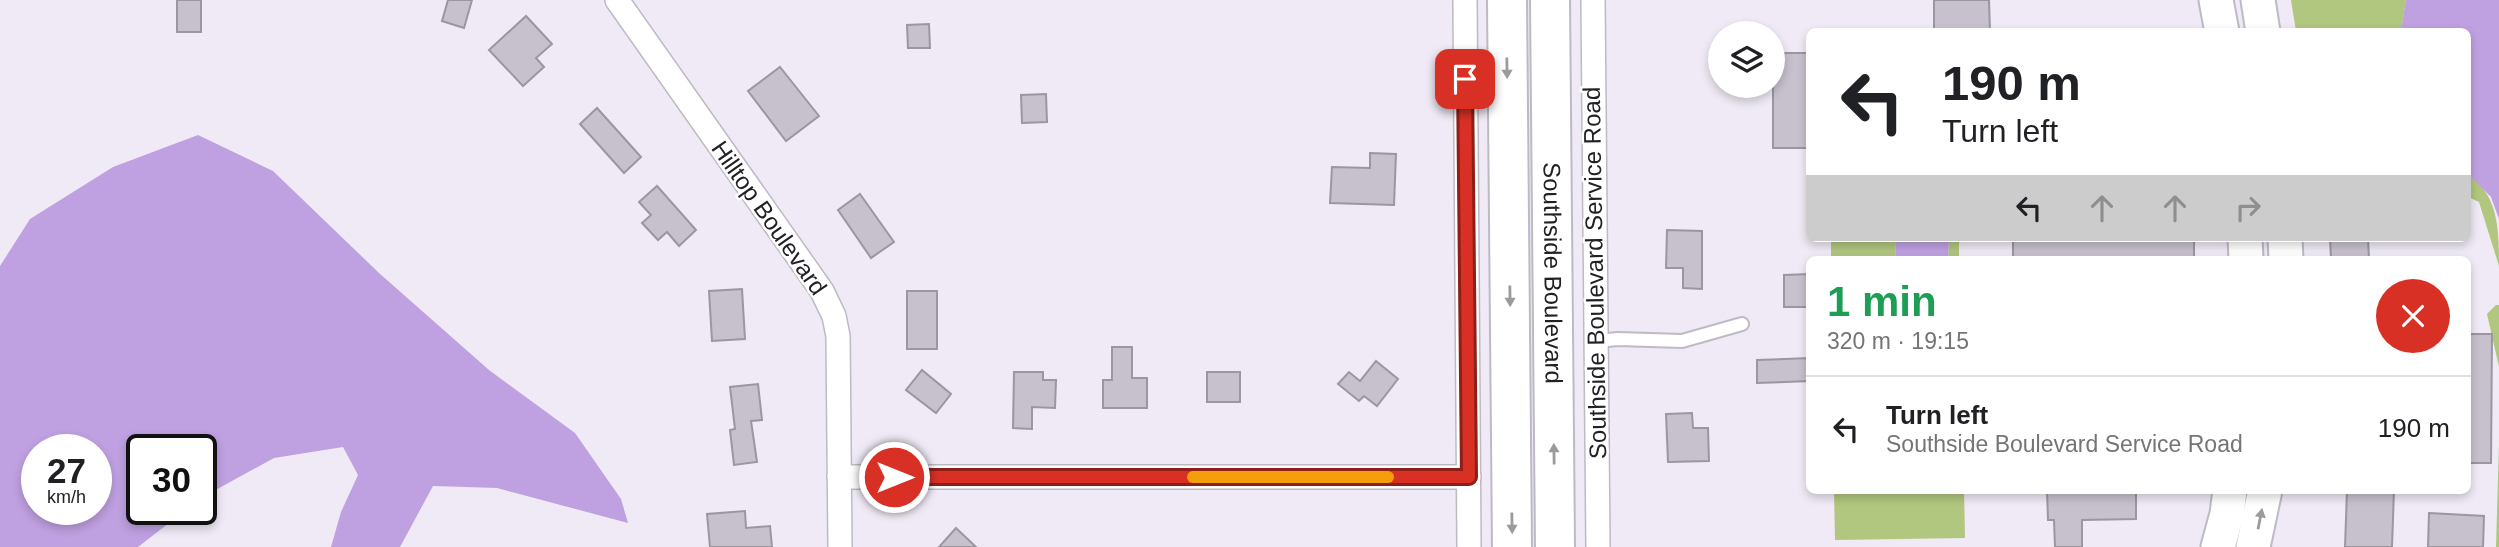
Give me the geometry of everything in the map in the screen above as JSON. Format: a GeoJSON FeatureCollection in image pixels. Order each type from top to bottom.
{"type":"FeatureCollection","features":[{"type":"Feature","properties":{"kind":"highway","name":"Southside Boulevard"},"geometry":{"type":"LineString","coordinates":[[1507,0],[1512,547]]}},
{"type":"Feature","properties":{"kind":"highway","name":"Southside Boulevard"},"geometry":{"type":"LineString","coordinates":[[1550,0],[1555,547]]}},
{"type":"Feature","properties":{"kind":"street","name":"Hilltop Boulevard"},"geometry":{"type":"LineString","coordinates":[[617,0],[822,291],[834,316],[838,336],[840,547]]}},
{"type":"Feature","properties":{"kind":"street"},"geometry":{"type":"LineString","coordinates":[[1465,0],[1469,547]]}},
{"type":"Feature","properties":{"kind":"street","name":"Southside Boulevard Service Road"},"geometry":{"type":"LineString","coordinates":[[1593,0],[1598,547]]}},
{"type":"Feature","properties":{"kind":"street"},"geometry":{"type":"LineString","coordinates":[[2216,0],[2221,28]]}},
{"type":"Feature","properties":{"kind":"street"},"geometry":{"type":"LineString","coordinates":[[2258,0],[2262,28]]}},
{"type":"Feature","properties":{"kind":"street"},"geometry":{"type":"LineString","coordinates":[[839,477],[1469,477]]}},
{"type":"Feature","properties":{"kind":"street"},"geometry":{"type":"LineString","coordinates":[[2218,547],[2230,494]]}},
{"type":"Feature","properties":{"kind":"street"},"geometry":{"type":"LineString","coordinates":[[2253,547],[2264,494]]}},
{"type":"Feature","properties":{"kind":"lane"},"geometry":{"type":"LineString","coordinates":[[1596,341],[1682,341],[1742,324]]}},
{"type":"Feature","properties":{"kind":"green space"},"geometry":{"type":"Polygon","coordinates":[[[2291,0],[2406,0],[2402,28],[2296,28],[2291,0]]]}},
{"type":"Feature","properties":{"kind":"green space"},"geometry":{"type":"Polygon","coordinates":[[[2471,177],[2486,193],[2495,215],[2499,266],[2479,202],[2471,198],[2471,177]]]}},
{"type":"Feature","properties":{"kind":"green space"},"geometry":{"type":"Polygon","coordinates":[[[1831,242],[1895,242],[1896,256],[1831,256],[1831,242]]]}},
{"type":"Feature","properties":{"kind":"green space"},"geometry":{"type":"Polygon","coordinates":[[[1949,242],[1959,242],[1959,256],[1948,256],[1949,242]]]}},
{"type":"Feature","properties":{"kind":"green space"},"geometry":{"type":"Polygon","coordinates":[[[2499,305],[2499,367],[2487,314],[2499,305]]]}},
{"type":"Feature","properties":{"kind":"green space"},"geometry":{"type":"Polygon","coordinates":[[[2499,443],[2499,547],[2496,547],[2499,443]]]}},
{"type":"Feature","properties":{"kind":"green space"},"geometry":{"type":"Polygon","coordinates":[[[1834,494],[1964,494],[1965,538],[1835,540],[1834,494]]]}},
{"type":"Feature","properties":{"kind":"shaded area"},"geometry":{"type":"Polygon","coordinates":[[[2406,0],[2499,0],[2499,219],[2491,197],[2471,177],[2471,28],[2401,28],[2406,0]]]}},
{"type":"Feature","properties":{"kind":"shaded area"},"geometry":{"type":"Polygon","coordinates":[[[198,135],[273,171],[379,273],[489,370],[575,433],[621,499],[628,523],[497,488],[433,486],[400,547],[331,547],[341,512],[358,475],[343,447],[274,458],[217,489],[217,434],[126,434],[126,525],[166,525],[138,547],[0,547],[0,266],[30,219],[113,167],[198,135]]]}},
{"type":"Feature","properties":{"kind":"shaded area"},"geometry":{"type":"Polygon","coordinates":[[[1895,242],[1949,242],[1948,256],[1896,256],[1895,242]]]}},
{"type":"Feature","properties":{"kind":"building"},"geometry":{"type":"Polygon","coordinates":[[[177,0],[201,0],[201,32],[177,32],[177,0]]]}},
{"type":"Feature","properties":{"kind":"building"},"geometry":{"type":"Polygon","coordinates":[[[448,0],[472,0],[464,28],[442,21],[448,0]]]}},
{"type":"Feature","properties":{"kind":"building"},"geometry":{"type":"Polygon","coordinates":[[[1934,0],[1989,0],[1990,28],[1934,28],[1934,0]]]}},
{"type":"Feature","properties":{"kind":"building"},"geometry":{"type":"Polygon","coordinates":[[[526,16],[552,44],[536,58],[544,67],[523,86],[489,50],[526,16]]]}},
{"type":"Feature","properties":{"kind":"building"},"geometry":{"type":"Polygon","coordinates":[[[929,24],[930,48],[908,48],[907,25],[929,24]]]}},
{"type":"Feature","properties":{"kind":"building"},"geometry":{"type":"Polygon","coordinates":[[[1785,53],[1806,53],[1806,148],[1773,148],[1773,98],[1785,98],[1785,53]]]}},
{"type":"Feature","properties":{"kind":"building"},"geometry":{"type":"Polygon","coordinates":[[[780,67],[819,116],[786,141],[748,91],[780,67]]]}},
{"type":"Feature","properties":{"kind":"building"},"geometry":{"type":"Polygon","coordinates":[[[1046,94],[1047,122],[1022,123],[1021,95],[1046,94]]]}},
{"type":"Feature","properties":{"kind":"building"},"geometry":{"type":"Polygon","coordinates":[[[597,108],[641,157],[624,173],[580,124],[597,108]]]}},
{"type":"Feature","properties":{"kind":"building"},"geometry":{"type":"Polygon","coordinates":[[[1370,153],[1396,154],[1394,205],[1330,203],[1332,167],[1370,168],[1370,153]]]}},
{"type":"Feature","properties":{"kind":"building"},"geometry":{"type":"Polygon","coordinates":[[[657,186],[696,230],[679,246],[667,232],[658,240],[642,223],[651,215],[639,202],[657,186]]]}},
{"type":"Feature","properties":{"kind":"building"},"geometry":{"type":"Polygon","coordinates":[[[860,194],[894,242],[871,258],[838,210],[860,194]]]}},
{"type":"Feature","properties":{"kind":"building"},"geometry":{"type":"Polygon","coordinates":[[[1667,230],[1702,231],[1702,289],[1683,288],[1683,268],[1666,268],[1667,230]]]}},
{"type":"Feature","properties":{"kind":"building"},"geometry":{"type":"Polygon","coordinates":[[[2013,242],[2194,242],[2194,256],[2013,256],[2013,242]]]}},
{"type":"Feature","properties":{"kind":"building"},"geometry":{"type":"Polygon","coordinates":[[[2330,242],[2368,242],[2369,256],[2331,256],[2330,242]]]}},
{"type":"Feature","properties":{"kind":"building"},"geometry":{"type":"Polygon","coordinates":[[[1806,274],[1806,307],[1784,307],[1784,275],[1806,274]]]}},
{"type":"Feature","properties":{"kind":"building"},"geometry":{"type":"Polygon","coordinates":[[[742,289],[745,339],[712,341],[709,291],[742,289]]]}},
{"type":"Feature","properties":{"kind":"building"},"geometry":{"type":"Polygon","coordinates":[[[907,291],[937,291],[937,349],[907,349],[907,291]]]}},
{"type":"Feature","properties":{"kind":"building"},"geometry":{"type":"Polygon","coordinates":[[[2471,334],[2492,334],[2491,463],[2471,463],[2471,334]]]}},
{"type":"Feature","properties":{"kind":"building"},"geometry":{"type":"Polygon","coordinates":[[[1112,347],[1132,347],[1132,378],[1147,378],[1147,408],[1103,408],[1103,380],[1112,380],[1112,347]]]}},
{"type":"Feature","properties":{"kind":"building"},"geometry":{"type":"Polygon","coordinates":[[[1806,358],[1806,381],[1757,383],[1757,360],[1806,358]]]}},
{"type":"Feature","properties":{"kind":"building"},"geometry":{"type":"Polygon","coordinates":[[[1376,361],[1398,379],[1377,406],[1364,396],[1359,401],[1338,384],[1349,372],[1360,381],[1376,361]]]}},
{"type":"Feature","properties":{"kind":"building"},"geometry":{"type":"Polygon","coordinates":[[[922,370],[951,394],[936,413],[906,390],[922,370]]]}},
{"type":"Feature","properties":{"kind":"building"},"geometry":{"type":"Polygon","coordinates":[[[1014,372],[1043,372],[1043,380],[1056,380],[1055,408],[1032,407],[1032,429],[1013,428],[1014,372]]]}},
{"type":"Feature","properties":{"kind":"building"},"geometry":{"type":"Polygon","coordinates":[[[1207,372],[1240,372],[1240,402],[1207,402],[1207,372]]]}},
{"type":"Feature","properties":{"kind":"building"},"geometry":{"type":"Polygon","coordinates":[[[758,384],[762,420],[751,421],[757,462],[734,465],[730,430],[735,429],[730,387],[758,384]]]}},
{"type":"Feature","properties":{"kind":"building"},"geometry":{"type":"Polygon","coordinates":[[[1692,413],[1693,428],[1708,428],[1709,461],[1668,462],[1666,414],[1692,413]]]}},
{"type":"Feature","properties":{"kind":"building"},"geometry":{"type":"Polygon","coordinates":[[[2047,494],[2136,494],[2136,519],[2082,520],[2082,547],[2055,547],[2054,520],[2048,520],[2047,494]]]}},
{"type":"Feature","properties":{"kind":"building"},"geometry":{"type":"Polygon","coordinates":[[[2347,494],[2394,494],[2392,547],[2345,547],[2347,494]]]}},
{"type":"Feature","properties":{"kind":"building"},"geometry":{"type":"Polygon","coordinates":[[[745,511],[746,528],[770,526],[772,547],[710,547],[707,514],[745,511]]]}},
{"type":"Feature","properties":{"kind":"building"},"geometry":{"type":"Polygon","coordinates":[[[2429,513],[2484,516],[2483,547],[2428,547],[2429,513]]]}},
{"type":"Feature","properties":{"kind":"building"},"geometry":{"type":"Polygon","coordinates":[[[956,528],[976,547],[939,547],[956,528]]]}},
{"type":"Feature","properties":{"kind":"slow traffic"},"geometry":{"type":"LineString","coordinates":[[1193,477],[1388,477]]}},
{"type":"Feature","properties":{"kind":"route"},"geometry":{"type":"LineString","coordinates":[[894,477],[1469,477],[1465,79]]}}]}
